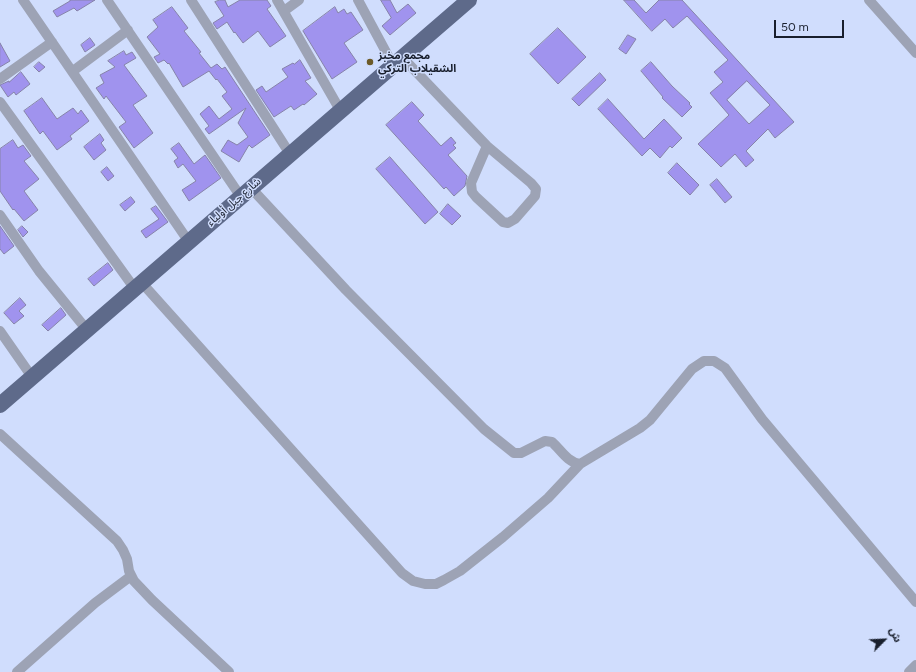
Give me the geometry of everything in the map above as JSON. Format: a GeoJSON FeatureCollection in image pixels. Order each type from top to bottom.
{"type":"FeatureCollection","features":[{"type":"Feature","properties":{"kind":"highway","name":"شارع جبل أولياء"},"geometry":{"type":"LineString","coordinates":[[0,405],[469,0]]}},
{"type":"Feature","properties":{"kind":"street"},"geometry":{"type":"LineString","coordinates":[[23,0],[189,242]]}},
{"type":"Feature","properties":{"kind":"street"},"geometry":{"type":"LineString","coordinates":[[107,0],[246,192],[484,429],[514,453],[521,452],[545,441],[552,442],[568,459],[574,463],[580,464]]}},
{"type":"Feature","properties":{"kind":"street"},"geometry":{"type":"LineString","coordinates":[[191,0],[290,154]]}},
{"type":"Feature","properties":{"kind":"street"},"geometry":{"type":"LineString","coordinates":[[277,0],[340,110]]}},
{"type":"Feature","properties":{"kind":"street"},"geometry":{"type":"LineString","coordinates":[[284,11],[299,0]]}},
{"type":"Feature","properties":{"kind":"street"},"geometry":{"type":"LineString","coordinates":[[358,0],[398,61],[486,146],[536,189],[535,196],[515,219],[510,222],[503,222],[472,192],[471,183],[486,146]]}},
{"type":"Feature","properties":{"kind":"street"},"geometry":{"type":"LineString","coordinates":[[869,0],[916,53]]}},
{"type":"Feature","properties":{"kind":"street"},"geometry":{"type":"LineString","coordinates":[[73,71],[128,30]]}},
{"type":"Feature","properties":{"kind":"street"},"geometry":{"type":"LineString","coordinates":[[0,79],[52,42]]}},
{"type":"Feature","properties":{"kind":"street"},"geometry":{"type":"LineString","coordinates":[[0,102],[139,286],[402,573],[413,581],[425,584],[436,584],[460,571],[503,537],[548,498],[580,464],[640,428],[650,420],[692,369],[704,361],[714,361],[725,368],[762,419],[916,602]]}},
{"type":"Feature","properties":{"kind":"street"},"geometry":{"type":"LineString","coordinates":[[0,215],[39,271],[87,330]]}},
{"type":"Feature","properties":{"kind":"street"},"geometry":{"type":"LineString","coordinates":[[0,331],[32,377]]}},
{"type":"Feature","properties":{"kind":"street"},"geometry":{"type":"LineString","coordinates":[[0,434],[117,541],[127,559],[129,572],[134,581],[152,600],[229,672]]}},
{"type":"Feature","properties":{"kind":"street"},"geometry":{"type":"LineString","coordinates":[[17,672],[95,603],[131,576]]}},
{"type":"Feature","properties":{"kind":"street"},"geometry":{"type":"LineString","coordinates":[[909,672],[916,665]]}},
{"type":"Feature","properties":{"kind":"building"},"geometry":{"type":"Polygon","coordinates":[[[70,0],[95,0],[77,11],[74,8],[57,17],[53,11],[70,0]]]}},
{"type":"Feature","properties":{"kind":"building"},"geometry":{"type":"Polygon","coordinates":[[[225,0],[228,7],[240,0],[267,0],[271,6],[267,9],[286,36],[270,47],[258,31],[243,43],[227,22],[217,29],[213,23],[224,16],[215,2],[225,0]]]}},
{"type":"Feature","properties":{"kind":"building"},"geometry":{"type":"Polygon","coordinates":[[[381,0],[390,0],[397,13],[408,4],[416,13],[390,35],[382,26],[391,18],[381,0]]]}},
{"type":"Feature","properties":{"kind":"building"},"geometry":{"type":"Polygon","coordinates":[[[624,0],[634,0],[646,13],[659,0],[682,0],[794,122],[775,138],[768,129],[746,151],[754,160],[746,167],[735,154],[721,167],[698,144],[729,115],[710,93],[723,82],[714,72],[728,60],[687,16],[673,28],[665,19],[652,31],[624,0]],[[747,81],[727,100],[749,124],[770,105],[747,81]]]}},
{"type":"Feature","properties":{"kind":"building"},"geometry":{"type":"Polygon","coordinates":[[[172,7],[188,28],[184,31],[201,52],[199,53],[211,68],[217,64],[222,69],[225,67],[270,135],[252,148],[249,145],[239,162],[221,151],[228,140],[237,145],[248,137],[238,123],[246,108],[209,134],[205,129],[209,126],[200,114],[209,106],[219,119],[232,109],[222,96],[227,92],[209,71],[183,87],[169,63],[168,64],[164,60],[158,63],[154,57],[160,54],[147,37],[158,27],[153,20],[172,7]]]}},
{"type":"Feature","properties":{"kind":"building"},"geometry":{"type":"Polygon","coordinates":[[[335,7],[338,13],[344,9],[347,14],[351,12],[363,30],[344,43],[357,62],[332,79],[303,31],[335,7]]]}},
{"type":"Feature","properties":{"kind":"building"},"geometry":{"type":"Polygon","coordinates":[[[558,28],[586,57],[558,84],[530,54],[558,28]]]}},
{"type":"Feature","properties":{"kind":"building"},"geometry":{"type":"Polygon","coordinates":[[[628,35],[636,39],[626,54],[619,49],[628,35]]]}},
{"type":"Feature","properties":{"kind":"building"},"geometry":{"type":"Polygon","coordinates":[[[90,38],[95,45],[85,52],[81,45],[90,38]]]}},
{"type":"Feature","properties":{"kind":"building"},"geometry":{"type":"Polygon","coordinates":[[[0,43],[10,61],[0,67],[0,43]]]}},
{"type":"Feature","properties":{"kind":"building"},"geometry":{"type":"Polygon","coordinates":[[[124,51],[126,55],[132,52],[136,58],[124,65],[147,96],[133,105],[153,133],[134,148],[119,127],[126,122],[106,96],[104,99],[96,88],[104,83],[100,75],[115,67],[108,61],[124,51]]]}},
{"type":"Feature","properties":{"kind":"building"},"geometry":{"type":"Polygon","coordinates":[[[300,60],[311,78],[305,81],[317,94],[304,105],[303,104],[294,110],[291,106],[274,117],[256,90],[262,86],[266,92],[288,77],[282,69],[300,60]]]}},
{"type":"Feature","properties":{"kind":"building"},"geometry":{"type":"Polygon","coordinates":[[[39,62],[45,67],[39,72],[34,67],[39,62]]]}},
{"type":"Feature","properties":{"kind":"building"},"geometry":{"type":"Polygon","coordinates":[[[651,62],[672,86],[690,103],[689,104],[692,107],[682,117],[662,98],[663,97],[641,71],[651,62]]]}},
{"type":"Feature","properties":{"kind":"building"},"geometry":{"type":"Polygon","coordinates":[[[21,72],[30,84],[16,95],[14,92],[8,97],[0,85],[9,82],[21,72]]]}},
{"type":"Feature","properties":{"kind":"building"},"geometry":{"type":"Polygon","coordinates":[[[600,73],[606,80],[579,106],[572,99],[600,73]]]}},
{"type":"Feature","properties":{"kind":"building"},"geometry":{"type":"Polygon","coordinates":[[[42,98],[57,119],[73,108],[78,114],[81,110],[89,121],[70,136],[72,139],[57,150],[43,131],[40,134],[24,111],[42,98]]]}},
{"type":"Feature","properties":{"kind":"building"},"geometry":{"type":"Polygon","coordinates":[[[608,99],[644,139],[664,119],[682,138],[672,148],[670,146],[660,158],[650,148],[642,156],[598,109],[608,99]]]}},
{"type":"Feature","properties":{"kind":"building"},"geometry":{"type":"Polygon","coordinates":[[[412,102],[424,115],[418,121],[441,146],[451,137],[456,143],[453,145],[456,148],[448,155],[467,176],[465,186],[454,196],[446,187],[444,189],[386,125],[412,102]]]}},
{"type":"Feature","properties":{"kind":"building"},"geometry":{"type":"Polygon","coordinates":[[[100,134],[104,140],[101,143],[106,150],[94,160],[84,147],[100,134]]]}},
{"type":"Feature","properties":{"kind":"building"},"geometry":{"type":"Polygon","coordinates":[[[13,140],[18,148],[23,145],[31,156],[24,161],[39,179],[24,191],[38,210],[24,221],[14,209],[13,210],[0,191],[0,149],[13,140]]]}},
{"type":"Feature","properties":{"kind":"building"},"geometry":{"type":"Polygon","coordinates":[[[179,143],[194,164],[205,155],[221,178],[189,201],[182,190],[196,181],[183,164],[178,168],[174,161],[178,158],[171,149],[179,143]]]}},
{"type":"Feature","properties":{"kind":"building"},"geometry":{"type":"Polygon","coordinates":[[[390,157],[438,212],[425,224],[376,169],[390,157]]]}},
{"type":"Feature","properties":{"kind":"building"},"geometry":{"type":"Polygon","coordinates":[[[677,163],[699,185],[690,195],[668,173],[677,163]]]}},
{"type":"Feature","properties":{"kind":"building"},"geometry":{"type":"Polygon","coordinates":[[[107,167],[114,176],[108,181],[101,172],[107,167]]]}},
{"type":"Feature","properties":{"kind":"building"},"geometry":{"type":"Polygon","coordinates":[[[717,179],[732,197],[725,203],[710,185],[717,179]]]}},
{"type":"Feature","properties":{"kind":"building"},"geometry":{"type":"Polygon","coordinates":[[[131,197],[135,202],[125,211],[120,205],[131,197]]]}},
{"type":"Feature","properties":{"kind":"building"},"geometry":{"type":"Polygon","coordinates":[[[448,204],[461,216],[452,225],[440,214],[448,204]]]}},
{"type":"Feature","properties":{"kind":"building"},"geometry":{"type":"Polygon","coordinates":[[[156,206],[168,222],[146,238],[141,231],[159,219],[151,209],[156,206]]]}},
{"type":"Feature","properties":{"kind":"building"},"geometry":{"type":"Polygon","coordinates":[[[0,226],[14,246],[4,254],[0,249],[0,226]]]}},
{"type":"Feature","properties":{"kind":"building"},"geometry":{"type":"Polygon","coordinates":[[[22,226],[28,232],[23,237],[18,230],[22,226]]]}},
{"type":"Feature","properties":{"kind":"building"},"geometry":{"type":"Polygon","coordinates":[[[108,263],[113,270],[94,286],[88,279],[108,263]]]}},
{"type":"Feature","properties":{"kind":"building"},"geometry":{"type":"Polygon","coordinates":[[[20,298],[26,305],[19,311],[24,316],[14,324],[4,313],[20,298]]]}},
{"type":"Feature","properties":{"kind":"building"},"geometry":{"type":"Polygon","coordinates":[[[61,308],[66,315],[48,331],[42,325],[61,308]]]}},
{"type":"Feature","properties":{"kind":"place","name":"مجمع مخبز الشقيلاب التركي"},"geometry":{"type":"Point","coordinates":[370,62]}}]}
